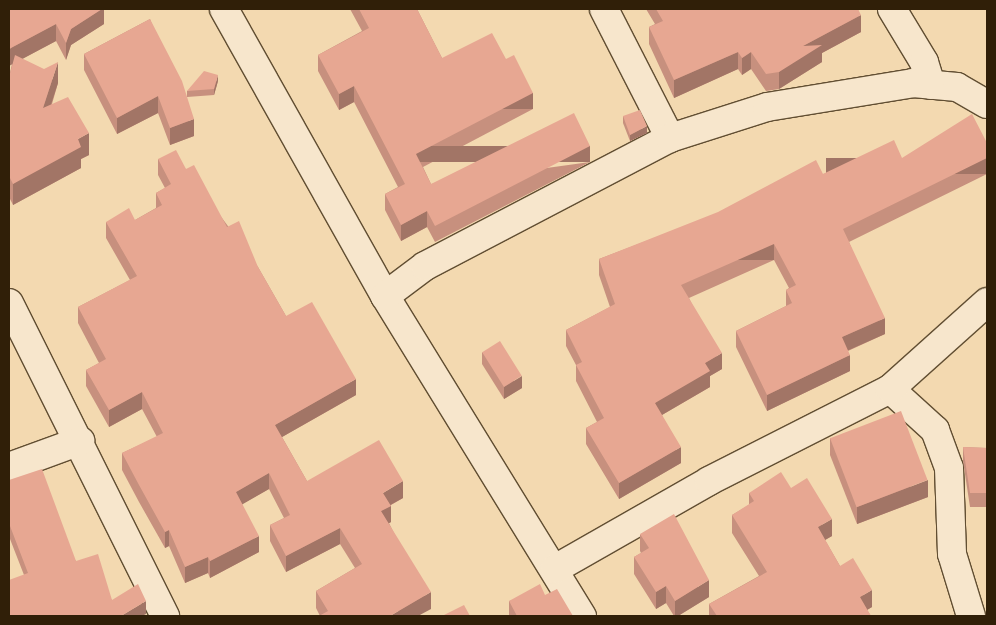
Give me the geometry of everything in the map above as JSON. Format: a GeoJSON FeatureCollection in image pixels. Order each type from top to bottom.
{"type":"FeatureCollection","features":[{"type":"Feature","properties":{"kind":"street"},"geometry":{"type":"LineString","coordinates":[[224,9],[385,296],[555,569],[582,616]]}},
{"type":"Feature","properties":{"kind":"street"},"geometry":{"type":"LineString","coordinates":[[604,9],[670,138]]}},
{"type":"Feature","properties":{"kind":"street"},"geometry":{"type":"LineString","coordinates":[[892,9],[924,62],[931,85]]}},
{"type":"Feature","properties":{"kind":"street"},"geometry":{"type":"LineString","coordinates":[[385,296],[425,266],[670,138],[768,107],[913,83],[957,87],[987,104]]}},
{"type":"Feature","properties":{"kind":"street"},"geometry":{"type":"LineString","coordinates":[[555,569],[709,480],[890,389],[987,302]]}},
{"type":"Feature","properties":{"kind":"street"},"geometry":{"type":"LineString","coordinates":[[9,303],[80,441],[165,616]]}},
{"type":"Feature","properties":{"kind":"street"},"geometry":{"type":"LineString","coordinates":[[890,389],[935,430],[949,468],[952,554],[971,616]]}},
{"type":"Feature","properties":{"kind":"street"},"geometry":{"type":"LineString","coordinates":[[9,467],[80,441]]}},
{"type":"Feature","properties":{"kind":"building"},"geometry":{"type":"Polygon","coordinates":[[[9,9],[102,9],[71,29],[66,43],[56,24],[9,49],[9,9]]]}},
{"type":"Feature","properties":{"kind":"building"},"geometry":{"type":"Polygon","coordinates":[[[359,9],[417,9],[442,58],[492,33],[506,59],[514,55],[533,93],[416,154],[431,184],[574,113],[590,146],[435,226],[427,211],[401,225],[385,194],[405,184],[354,86],[339,94],[318,55],[369,28],[359,9]]]}},
{"type":"Feature","properties":{"kind":"building"},"geometry":{"type":"Polygon","coordinates":[[[656,9],[858,9],[861,15],[803,46],[822,45],[779,72],[766,74],[751,52],[742,58],[738,52],[674,80],[649,27],[663,21],[656,9]]]}},
{"type":"Feature","properties":{"kind":"building"},"geometry":{"type":"Polygon","coordinates":[[[150,19],[182,81],[194,119],[170,128],[158,96],[117,118],[84,54],[150,19]]]}},
{"type":"Feature","properties":{"kind":"building"},"geometry":{"type":"Polygon","coordinates":[[[15,55],[44,69],[58,62],[43,108],[68,97],[89,133],[78,139],[81,147],[13,184],[9,176],[9,77],[15,55]]]}},
{"type":"Feature","properties":{"kind":"building"},"geometry":{"type":"Polygon","coordinates":[[[204,71],[218,75],[214,89],[187,91],[204,71]]]}},
{"type":"Feature","properties":{"kind":"building"},"geometry":{"type":"Polygon","coordinates":[[[640,110],[647,126],[630,135],[623,116],[640,110]]]}},
{"type":"Feature","properties":{"kind":"building"},"geometry":{"type":"Polygon","coordinates":[[[972,114],[987,143],[987,158],[843,229],[885,318],[842,337],[850,355],[767,395],[736,331],[792,303],[786,290],[796,285],[774,244],[681,285],[722,353],[705,363],[710,371],[655,403],[681,447],[619,483],[586,428],[604,418],[576,365],[582,362],[566,330],[615,304],[599,259],[718,212],[816,160],[823,174],[894,140],[902,158],[972,114]]]}},
{"type":"Feature","properties":{"kind":"building"},"geometry":{"type":"Polygon","coordinates":[[[176,150],[186,169],[194,165],[227,227],[239,221],[258,267],[286,316],[312,302],[356,379],[275,425],[307,481],[379,440],[403,481],[383,493],[391,506],[381,511],[431,592],[390,616],[319,616],[328,611],[316,591],[362,564],[340,528],[286,556],[270,525],[290,515],[269,473],[236,492],[259,536],[210,561],[208,557],[185,567],[169,530],[165,532],[122,453],[163,433],[142,392],[109,410],[86,370],[106,359],[78,307],[137,276],[106,222],[129,208],[135,220],[162,205],[156,193],[171,184],[158,159],[176,150]]]}},
{"type":"Feature","properties":{"kind":"building"},"geometry":{"type":"Polygon","coordinates":[[[500,341],[522,376],[504,387],[482,352],[500,341]]]}},
{"type":"Feature","properties":{"kind":"building"},"geometry":{"type":"Polygon","coordinates":[[[901,411],[928,480],[857,507],[830,438],[901,411]]]}},
{"type":"Feature","properties":{"kind":"building"},"geometry":{"type":"Polygon","coordinates":[[[963,447],[987,448],[987,493],[970,493],[963,447]]]}},
{"type":"Feature","properties":{"kind":"building"},"geometry":{"type":"Polygon","coordinates":[[[42,469],[76,561],[98,554],[112,600],[138,584],[146,601],[121,616],[9,616],[9,580],[28,573],[9,526],[9,480],[42,469]]]}},
{"type":"Feature","properties":{"kind":"building"},"geometry":{"type":"Polygon","coordinates":[[[781,472],[791,488],[807,478],[832,519],[818,527],[840,566],[853,558],[872,590],[860,597],[871,616],[717,616],[709,604],[767,572],[732,515],[754,501],[749,493],[781,472]]]}},
{"type":"Feature","properties":{"kind":"building"},"geometry":{"type":"Polygon","coordinates":[[[674,514],[709,580],[675,601],[666,586],[656,592],[634,557],[649,548],[640,534],[674,514]]]}},
{"type":"Feature","properties":{"kind":"building"},"geometry":{"type":"Polygon","coordinates":[[[540,584],[545,595],[557,589],[573,616],[517,616],[509,601],[540,584]]]}},
{"type":"Feature","properties":{"kind":"building"},"geometry":{"type":"Polygon","coordinates":[[[464,605],[470,616],[442,616],[464,605]]]}}]}
